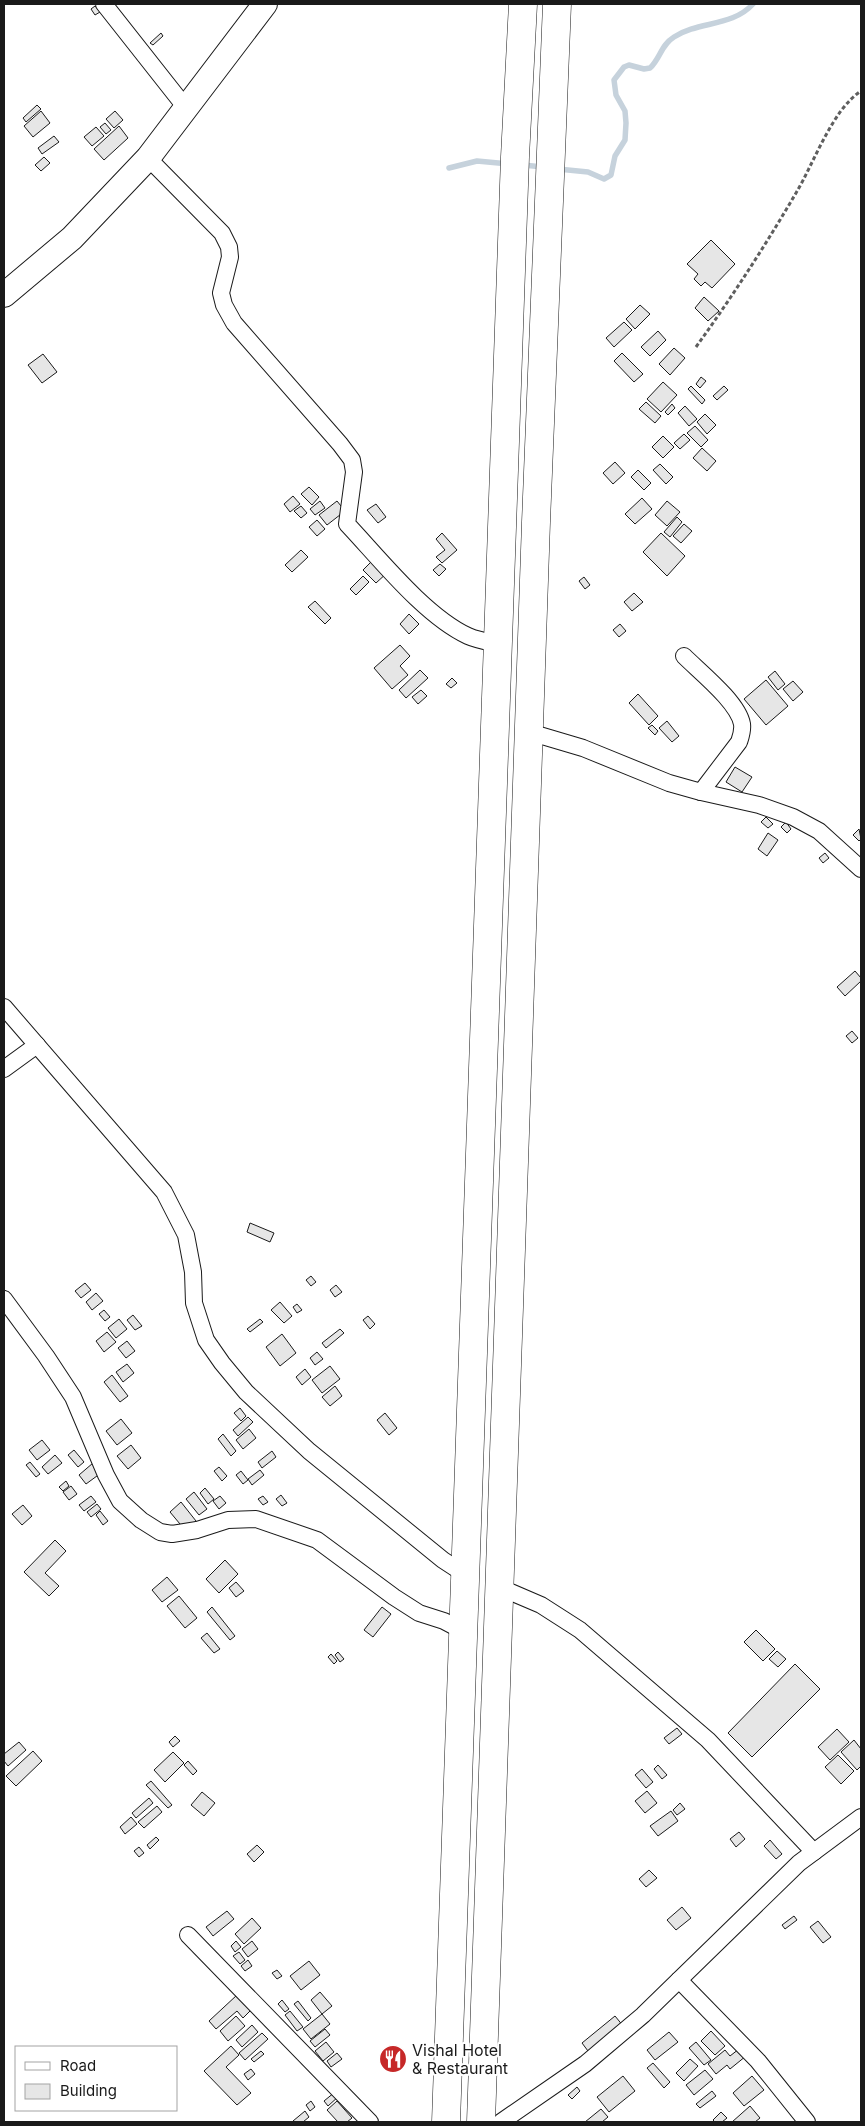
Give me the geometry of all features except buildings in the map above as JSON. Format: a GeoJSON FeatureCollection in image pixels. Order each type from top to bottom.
{"type":"FeatureCollection","features":[{"type":"Feature","properties":{"kind":"highway"},"geometry":{"type":"LineString","coordinates":[[446,2122],[515,157],[523,4]]}},
{"type":"Feature","properties":{"kind":"highway"},"geometry":{"type":"LineString","coordinates":[[481,2122],[528,732],[557,4]]}},
{"type":"Feature","properties":{"kind":"street"},"geometry":{"type":"LineString","coordinates":[[104,4],[186,108]]}},
{"type":"Feature","properties":{"kind":"street"},"geometry":{"type":"LineString","coordinates":[[4,295],[72,238],[148,158],[265,4]]}},
{"type":"Feature","properties":{"kind":"street"},"geometry":{"type":"LineString","coordinates":[[148,158],[222,233],[229,247],[230,257],[222,282],[221,293],[224,305],[234,323],[352,460],[354,472],[347,524],[426,607],[445,622],[469,636],[498,644]]}},
{"type":"Feature","properties":{"kind":"street"},"geometry":{"type":"LineString","coordinates":[[684,656],[737,711],[742,722],[742,734],[739,742],[701,792]]}},
{"type":"Feature","properties":{"kind":"street"},"geometry":{"type":"LineString","coordinates":[[528,732],[583,748],[669,783],[759,805],[793,817],[819,831],[861,869]]}},
{"type":"Feature","properties":{"kind":"street"},"geometry":{"type":"LineString","coordinates":[[4,1008],[164,1192],[186,1235],[194,1272],[194,1303],[206,1340],[222,1363],[246,1392],[309,1451],[443,1560],[466,1575]]}},
{"type":"Feature","properties":{"kind":"street"},"geometry":{"type":"LineString","coordinates":[[4,1069],[37,1045]]}},
{"type":"Feature","properties":{"kind":"street"},"geometry":{"type":"LineString","coordinates":[[4,1299],[46,1356],[73,1397],[106,1475],[120,1501],[141,1520],[160,1532],[172,1534],[197,1530],[228,1520],[256,1519],[317,1540],[394,1597],[420,1613],[444,1621],[464,1631]]}},
{"type":"Feature","properties":{"kind":"street"},"geometry":{"type":"LineString","coordinates":[[499,1587],[541,1605],[587,1636],[708,1740],[814,1852]]}},
{"type":"Feature","properties":{"kind":"street"},"geometry":{"type":"LineString","coordinates":[[501,2122],[585,2064],[643,2015],[799,1862],[861,1817]]}},
{"type":"Feature","properties":{"kind":"street"},"geometry":{"type":"LineString","coordinates":[[188,1935],[370,2122]]}},
{"type":"Feature","properties":{"kind":"street"},"geometry":{"type":"LineString","coordinates":[[679,1980],[758,2061],[807,2122]]}},
{"type":"Feature","properties":{"kind":"path"},"geometry":{"type":"LineString","coordinates":[[696,347],[759,255],[797,191],[841,110],[861,91]]}},
{"type":"Feature","properties":{"kind":"waterway"},"geometry":{"type":"LineString","coordinates":[[558,169],[588,172],[604,179],[611,175],[615,156],[625,140],[625,111],[616,95],[614,80],[624,67],[629,65],[644,69],[650,68],[666,44],[674,37],[694,28],[735,17],[753,4]]}},
{"type":"Feature","properties":{"kind":"waterway"},"geometry":{"type":"LineString","coordinates":[[449,168],[477,161],[509,164]]}},
{"type":"Feature","properties":{"kind":"waterway"},"geometry":{"type":"LineString","coordinates":[[523,165],[543,167]]}},
{"type":"Feature","properties":{"kind":"place","name":"Vishal Hotel & Restaurant"},"geometry":{"type":"Point","coordinates":[393,2059]}}]}
